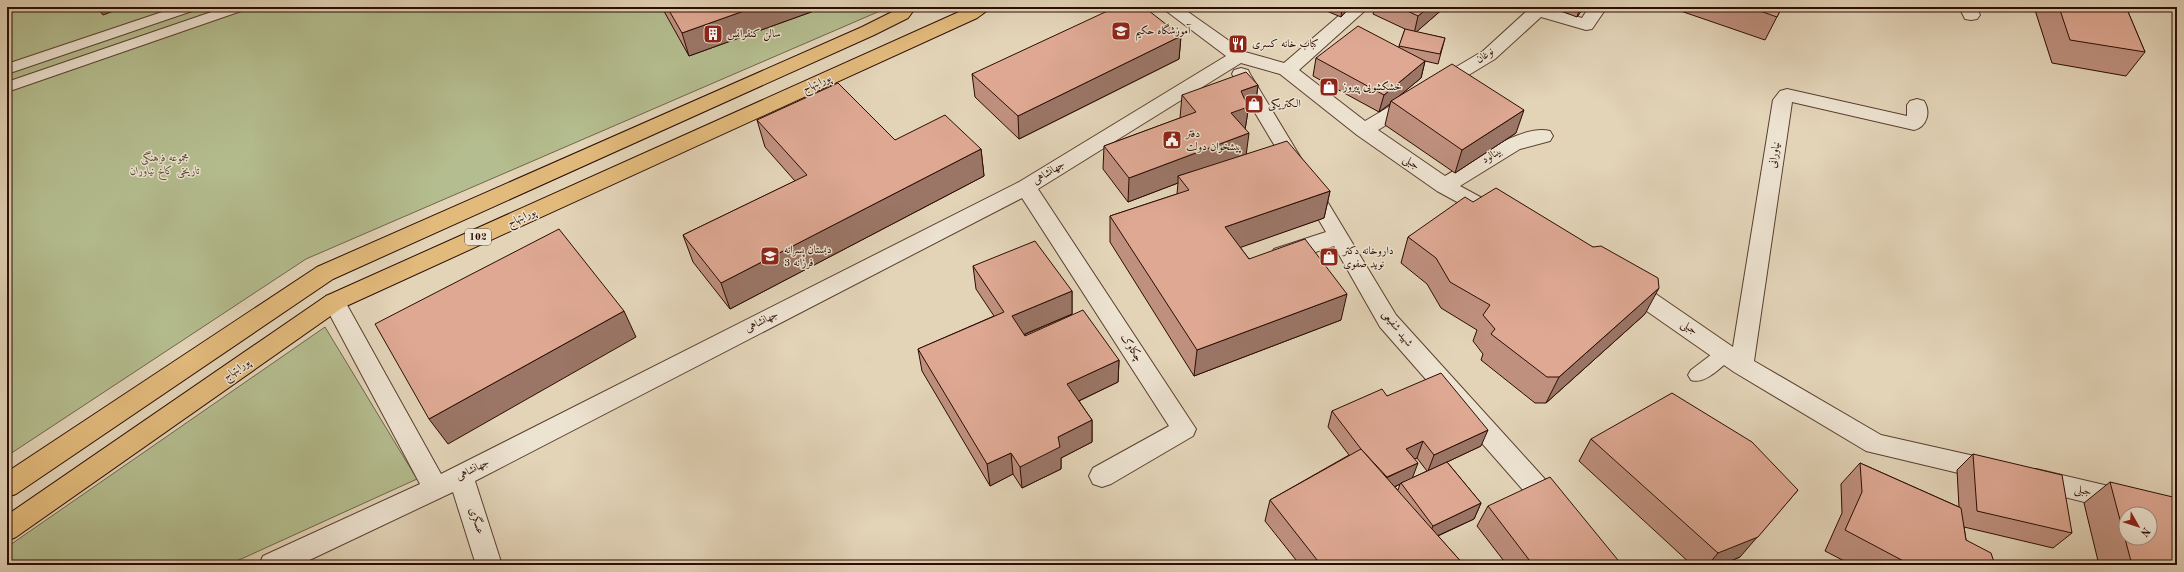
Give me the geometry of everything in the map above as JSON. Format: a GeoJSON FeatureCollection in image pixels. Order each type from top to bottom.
{"type":"FeatureCollection","features":[{"type":"Feature","properties":{"kind":"main road","name":"پورابتهاج"},"geometry":{"type":"LineString","coordinates":[[7,529],[334,302],[971,14],[983,7]]}},
{"type":"Feature","properties":{"kind":"main road"},"geometry":{"type":"LineString","coordinates":[[7,486],[325,273],[868,31],[905,10]]}},
{"type":"Feature","properties":{"kind":"street"},"geometry":{"type":"LineString","coordinates":[[1170,7],[1236,58]]}},
{"type":"Feature","properties":{"kind":"street"},"geometry":{"type":"LineString","coordinates":[[1288,70],[1360,7]]}},
{"type":"Feature","properties":{"kind":"street","name":"نوغان"},"geometry":{"type":"LineString","coordinates":[[1364,130],[1488,55],[1536,12],[1540,11],[1586,25],[1598,7]]}},
{"type":"Feature","properties":{"kind":"street","name":"جبلی"},"geometry":{"type":"LineString","coordinates":[[1236,58],[1288,70],[1364,130],[1444,186],[1519,227]]}},
{"type":"Feature","properties":{"kind":"street","name":"جهانشاهی"},"geometry":{"type":"LineString","coordinates":[[272,565],[436,489],[1026,187],[1236,58]]}},
{"type":"Feature","properties":{"kind":"street","name":"شهید شفیعی"},"geometry":{"type":"LineString","coordinates":[[1236,58],[1388,321],[1569,523]]}},
{"type":"Feature","properties":{"kind":"street","name":"نیاورانی"},"geometry":{"type":"LineString","coordinates":[[1734,359],[1783,100],[1787,94],[1914,124],[1917,121],[1917,105]]}},
{"type":"Feature","properties":{"kind":"street","name":"بینالود"},"geometry":{"type":"LineString","coordinates":[[1444,186],[1513,144],[1543,136]]}},
{"type":"Feature","properties":{"kind":"street","name":"چکاوک"},"geometry":{"type":"LineString","coordinates":[[1026,187],[1184,430],[1102,476]]}},
{"type":"Feature","properties":{"kind":"street"},"geometry":{"type":"LineString","coordinates":[[1267,260],[1339,236]]}},
{"type":"Feature","properties":{"kind":"street","name":"جبلی"},"geometry":{"type":"LineString","coordinates":[[1608,276],[1643,295],[1734,359],[1875,444],[2177,513]]}},
{"type":"Feature","properties":{"kind":"street"},"geometry":{"type":"LineString","coordinates":[[334,302],[436,489]]}},
{"type":"Feature","properties":{"kind":"street","name":"عسگری"},"geometry":{"type":"LineString","coordinates":[[461,476],[489,565]]}},
{"type":"Feature","properties":{"kind":"lane"},"geometry":{"type":"LineString","coordinates":[[7,69],[190,7]]}},
{"type":"Feature","properties":{"kind":"lane"},"geometry":{"type":"LineString","coordinates":[[7,86],[240,7]]}},
{"type":"Feature","properties":{"kind":"lane"},"geometry":{"type":"LineString","coordinates":[[1697,375],[1734,359]]}},
{"type":"Feature","properties":{"kind":"green space","name":"مجموعه فرهنگی تاریخی کاخ نیاوران"},"geometry":{"type":"Polygon","coordinates":[[[7,7],[883,7],[880,11],[306,259],[7,456],[7,7]]]}},
{"type":"Feature","properties":{"kind":"green space"},"geometry":{"type":"Polygon","coordinates":[[[325,327],[417,479],[228,565],[7,565],[7,547],[325,327]]]}},
{"type":"Feature","properties":{"kind":"building"},"geometry":{"type":"Polygon","coordinates":[[[667,7],[755,7],[682,33],[667,7]]]}},
{"type":"Feature","properties":{"kind":"building"},"geometry":{"type":"Polygon","coordinates":[[[1116,7],[1144,7],[1181,36],[1018,116],[972,74],[1116,7]]]}},
{"type":"Feature","properties":{"kind":"building"},"geometry":{"type":"Polygon","coordinates":[[[1399,7],[1429,7],[1418,16],[1399,7]]]}},
{"type":"Feature","properties":{"kind":"building"},"geometry":{"type":"Polygon","coordinates":[[[1749,7],[1782,7],[1777,17],[1749,7]]]}},
{"type":"Feature","properties":{"kind":"building"},"geometry":{"type":"Polygon","coordinates":[[[2059,7],[2126,7],[2145,52],[2070,40],[2059,7]]]}},
{"type":"Feature","properties":{"kind":"building"},"geometry":{"type":"Polygon","coordinates":[[[1358,26],[1425,61],[1384,95],[1316,58],[1358,26]]]}},
{"type":"Feature","properties":{"kind":"building"},"geometry":{"type":"Polygon","coordinates":[[[1405,29],[1445,38],[1440,54],[1399,46],[1405,29]]]}},
{"type":"Feature","properties":{"kind":"building"},"geometry":{"type":"Polygon","coordinates":[[[1452,64],[1524,110],[1462,150],[1391,101],[1452,64]]]}},
{"type":"Feature","properties":{"kind":"building"},"geometry":{"type":"Polygon","coordinates":[[[1246,72],[1258,85],[1241,91],[1248,107],[1231,113],[1249,133],[1129,178],[1104,146],[1196,112],[1182,95],[1246,72]]]}},
{"type":"Feature","properties":{"kind":"building"},"geometry":{"type":"Polygon","coordinates":[[[838,83],[895,140],[945,115],[981,149],[721,283],[683,235],[807,175],[757,120],[838,83]]]}},
{"type":"Feature","properties":{"kind":"building"},"geometry":{"type":"Polygon","coordinates":[[[1287,141],[1330,191],[1225,227],[1249,259],[1305,239],[1347,294],[1197,350],[1110,216],[1189,190],[1178,176],[1287,141]]]}},
{"type":"Feature","properties":{"kind":"building"},"geometry":{"type":"Polygon","coordinates":[[[1496,188],[1593,247],[1601,246],[1658,278],[1659,288],[1559,377],[1547,377],[1491,334],[1495,329],[1483,315],[1490,305],[1450,282],[1436,258],[1408,237],[1465,197],[1473,202],[1496,188]]]}},
{"type":"Feature","properties":{"kind":"building"},"geometry":{"type":"Polygon","coordinates":[[[559,229],[624,311],[429,419],[375,324],[559,229]]]}},
{"type":"Feature","properties":{"kind":"building"},"geometry":{"type":"Polygon","coordinates":[[[1035,241],[1072,291],[1012,316],[1025,336],[1083,310],[1119,360],[1067,384],[1092,420],[1058,437],[1060,447],[1020,467],[1011,453],[987,464],[918,349],[1004,312],[973,266],[1035,241]]]}},
{"type":"Feature","properties":{"kind":"building"},"geometry":{"type":"Polygon","coordinates":[[[1441,373],[1488,430],[1434,455],[1423,441],[1406,449],[1418,463],[1387,477],[1361,449],[1332,411],[1382,389],[1387,396],[1441,373]]]}},
{"type":"Feature","properties":{"kind":"building"},"geometry":{"type":"Polygon","coordinates":[[[1672,393],[1752,442],[1798,490],[1758,537],[1718,553],[1591,439],[1672,393]]]}},
{"type":"Feature","properties":{"kind":"building"},"geometry":{"type":"Polygon","coordinates":[[[1361,449],[1464,565],[1321,565],[1270,500],[1361,449]]]}},
{"type":"Feature","properties":{"kind":"building"},"geometry":{"type":"Polygon","coordinates":[[[1973,454],[2062,475],[2072,533],[1977,511],[1973,454]]]}},
{"type":"Feature","properties":{"kind":"building"},"geometry":{"type":"Polygon","coordinates":[[[1447,462],[1481,503],[1433,526],[1401,483],[1447,462]]]}},
{"type":"Feature","properties":{"kind":"building"},"geometry":{"type":"Polygon","coordinates":[[[1860,463],[1961,508],[1966,540],[1991,553],[1995,565],[1911,565],[1845,530],[1862,492],[1860,463]]]}},
{"type":"Feature","properties":{"kind":"building"},"geometry":{"type":"Polygon","coordinates":[[[1550,477],[1622,565],[1533,565],[1488,506],[1550,477]]]}},
{"type":"Feature","properties":{"kind":"building"},"geometry":{"type":"Polygon","coordinates":[[[2110,482],[2177,498],[2177,565],[2132,565],[2127,546],[2158,546],[2158,506],[2118,506],[2118,512],[2110,482]]]}},
{"type":"Feature","properties":{"kind":"place","name":"آموزشگاه حکیم"},"geometry":{"type":"Point","coordinates":[1121,31]}},
{"type":"Feature","properties":{"kind":"place","name":"سالن کنفرانس"},"geometry":{"type":"Point","coordinates":[713,34]}},
{"type":"Feature","properties":{"kind":"place","name":"کباب خانه کسری"},"geometry":{"type":"Point","coordinates":[1238,44]}},
{"type":"Feature","properties":{"kind":"place","name":"خشکشویی پیروز"},"geometry":{"type":"Point","coordinates":[1329,87]}},
{"type":"Feature","properties":{"kind":"place","name":"الکتریکی"},"geometry":{"type":"Point","coordinates":[1254,104]}},
{"type":"Feature","properties":{"kind":"place","name":"دفتر پیشخوان دولت"},"geometry":{"type":"Point","coordinates":[1172,140]}},
{"type":"Feature","properties":{"kind":"place","name":"دبستان پسرانه فرزانه 3"},"geometry":{"type":"Point","coordinates":[770,256]}},
{"type":"Feature","properties":{"kind":"place","name":"داروخانه دکتر نوید صفوی"},"geometry":{"type":"Point","coordinates":[1329,257]}}]}
